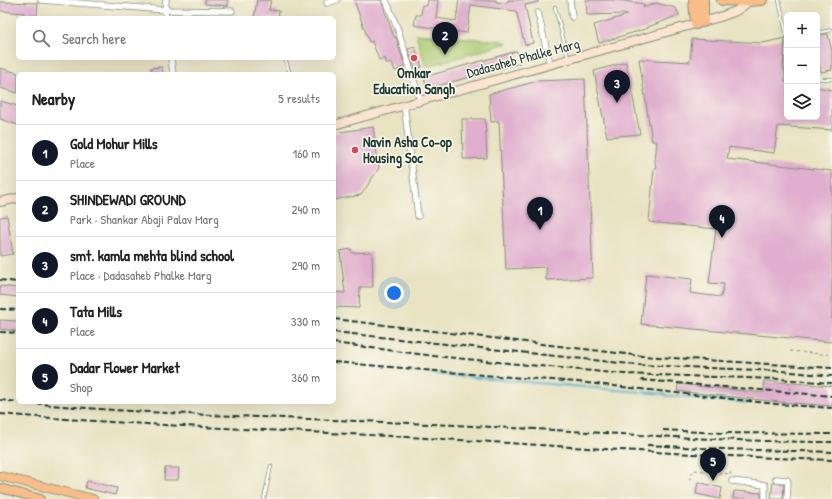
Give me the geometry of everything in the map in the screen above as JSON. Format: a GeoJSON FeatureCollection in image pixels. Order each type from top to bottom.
{"type":"FeatureCollection","features":[{"type":"Feature","properties":{"kind":"highway"},"geometry":{"type":"LineString","coordinates":[[694,0],[699,23]]}},
{"type":"Feature","properties":{"kind":"highway"},"geometry":{"type":"LineString","coordinates":[[699,23],[703,0]]}},
{"type":"Feature","properties":{"kind":"highway"},"geometry":{"type":"LineString","coordinates":[[722,0],[762,0]]}},
{"type":"Feature","properties":{"kind":"main road"},"geometry":{"type":"LineString","coordinates":[[0,476],[89,499]]}},
{"type":"Feature","properties":{"kind":"main road"},"geometry":{"type":"LineString","coordinates":[[0,488],[40,499]]}},
{"type":"Feature","properties":{"kind":"street"},"geometry":{"type":"LineString","coordinates":[[41,0],[166,10],[232,11]]}},
{"type":"Feature","properties":{"kind":"street"},"geometry":{"type":"LineString","coordinates":[[166,0],[166,16]]}},
{"type":"Feature","properties":{"kind":"street"},"geometry":{"type":"LineString","coordinates":[[327,3],[336,0]]}},
{"type":"Feature","properties":{"kind":"street"},"geometry":{"type":"LineString","coordinates":[[386,0],[398,30],[420,100]]}},
{"type":"Feature","properties":{"kind":"street"},"geometry":{"type":"LineString","coordinates":[[570,0],[572,17]]}},
{"type":"Feature","properties":{"kind":"street","name":"Dadasaheb Phalke Marg"},"geometry":{"type":"LineString","coordinates":[[336,123],[720,17],[736,11],[750,1]]}},
{"type":"Feature","properties":{"kind":"street"},"geometry":{"type":"LineString","coordinates":[[538,13],[550,64]]}},
{"type":"Feature","properties":{"kind":"street"},"geometry":{"type":"LineString","coordinates":[[171,60],[172,72]]}},
{"type":"Feature","properties":{"kind":"street"},"geometry":{"type":"LineString","coordinates":[[404,104],[418,216]]}},
{"type":"Feature","properties":{"kind":"street"},"geometry":{"type":"LineString","coordinates":[[0,202],[16,198]]}},
{"type":"Feature","properties":{"kind":"street"},"geometry":{"type":"LineString","coordinates":[[776,480],[787,480],[787,499]]}},
{"type":"Feature","properties":{"kind":"street"},"geometry":{"type":"LineString","coordinates":[[732,481],[766,485],[765,499]]}},
{"type":"Feature","properties":{"kind":"lane"},"geometry":{"type":"LineString","coordinates":[[779,0],[784,24]]}},
{"type":"Feature","properties":{"kind":"lane"},"geometry":{"type":"LineString","coordinates":[[555,7],[569,59]]}},
{"type":"Feature","properties":{"kind":"lane"},"geometry":{"type":"LineString","coordinates":[[820,32],[832,30]]}},
{"type":"Feature","properties":{"kind":"lane"},"geometry":{"type":"LineString","coordinates":[[286,60],[289,72]]}},
{"type":"Feature","properties":{"kind":"lane"},"geometry":{"type":"LineString","coordinates":[[820,78],[821,79],[832,80]]}},
{"type":"Feature","properties":{"kind":"lane"},"geometry":{"type":"LineString","coordinates":[[264,499],[271,466]]}},
{"type":"Feature","properties":{"kind":"path"},"geometry":{"type":"LineString","coordinates":[[790,351],[832,354]]}},
{"type":"Feature","properties":{"kind":"path"},"geometry":{"type":"LineString","coordinates":[[789,382],[788,385],[790,390]]}},
{"type":"Feature","properties":{"kind":"path"},"geometry":{"type":"LineString","coordinates":[[689,480],[694,470],[730,474]]}},
{"type":"Feature","properties":{"kind":"green space"},"geometry":{"type":"Polygon","coordinates":[[[416,34],[503,41],[507,43],[426,67],[416,34]]]}},
{"type":"Feature","properties":{"kind":"building"},"geometry":{"type":"Polygon","coordinates":[[[205,0],[228,0],[228,6],[205,4],[205,0]]]}},
{"type":"Feature","properties":{"kind":"building"},"geometry":{"type":"Polygon","coordinates":[[[257,0],[271,0],[269,10],[279,11],[278,16],[254,16],[257,0]]]}},
{"type":"Feature","properties":{"kind":"building"},"geometry":{"type":"Polygon","coordinates":[[[354,0],[381,0],[394,37],[396,37],[405,67],[395,71],[392,63],[387,64],[385,58],[379,60],[372,41],[369,42],[354,0]]]}},
{"type":"Feature","properties":{"kind":"building"},"geometry":{"type":"Polygon","coordinates":[[[428,0],[438,0],[436,18],[456,21],[459,0],[496,0],[496,2],[507,3],[508,0],[538,0],[538,2],[525,5],[533,43],[525,45],[516,11],[471,5],[467,33],[414,25],[416,15],[421,15],[422,5],[427,6],[428,0]]]}},
{"type":"Feature","properties":{"kind":"building"},"geometry":{"type":"Polygon","coordinates":[[[586,0],[617,0],[644,4],[643,8],[656,3],[676,8],[679,15],[648,28],[599,43],[594,25],[627,15],[587,15],[586,0]]]}},
{"type":"Feature","properties":{"kind":"building"},"geometry":{"type":"Polygon","coordinates":[[[0,2],[38,3],[37,16],[23,16],[24,13],[0,11],[0,2]]]}},
{"type":"Feature","properties":{"kind":"building"},"geometry":{"type":"Polygon","coordinates":[[[828,34],[832,52],[832,70],[821,72],[820,35],[828,34]]]}},
{"type":"Feature","properties":{"kind":"building"},"geometry":{"type":"Polygon","coordinates":[[[784,38],[784,120],[820,120],[820,88],[832,90],[832,130],[778,126],[774,153],[729,147],[727,159],[832,171],[832,342],[641,324],[646,274],[692,279],[690,293],[721,297],[724,284],[709,283],[716,229],[649,222],[654,168],[656,168],[655,161],[657,141],[652,141],[639,59],[690,62],[692,39],[763,43],[784,38]]]}},
{"type":"Feature","properties":{"kind":"building","name":"Omkar Education Sangh"},"geometry":{"type":"Polygon","coordinates":[[[415,47],[422,67],[415,69],[408,49],[415,47]]]}},
{"type":"Feature","properties":{"kind":"building"},"geometry":{"type":"Polygon","coordinates":[[[517,51],[520,63],[427,89],[424,77],[517,51]]]}},
{"type":"Feature","properties":{"kind":"building"},"geometry":{"type":"Polygon","coordinates":[[[626,62],[640,134],[607,137],[594,71],[626,62]]]}},
{"type":"Feature","properties":{"kind":"building"},"geometry":{"type":"Polygon","coordinates":[[[162,67],[163,72],[152,72],[151,68],[162,67]]]}},
{"type":"Feature","properties":{"kind":"building"},"geometry":{"type":"Polygon","coordinates":[[[0,68],[16,72],[16,92],[0,88],[0,68]]]}},
{"type":"Feature","properties":{"kind":"building"},"geometry":{"type":"Polygon","coordinates":[[[585,79],[593,278],[546,280],[546,267],[506,269],[499,121],[491,122],[489,94],[538,81],[585,79]]]}},
{"type":"Feature","properties":{"kind":"building"},"geometry":{"type":"Polygon","coordinates":[[[0,101],[16,105],[16,124],[0,119],[0,101]]]}},
{"type":"Feature","properties":{"kind":"building"},"geometry":{"type":"Polygon","coordinates":[[[462,119],[485,119],[487,158],[463,159],[462,119]]]}},
{"type":"Feature","properties":{"kind":"building","name":"Navin Asha Co-op Housing Soc"},"geometry":{"type":"Polygon","coordinates":[[[373,127],[379,168],[361,195],[336,200],[336,133],[373,127]]]}},
{"type":"Feature","properties":{"kind":"building"},"geometry":{"type":"Polygon","coordinates":[[[7,216],[13,254],[0,256],[0,217],[7,216]]]}},
{"type":"Feature","properties":{"kind":"building"},"geometry":{"type":"Polygon","coordinates":[[[351,249],[352,253],[372,252],[373,287],[360,287],[359,308],[336,307],[336,292],[345,293],[340,251],[351,249]]]}},
{"type":"Feature","properties":{"kind":"building"},"geometry":{"type":"Polygon","coordinates":[[[0,286],[16,288],[16,297],[0,295],[0,286]]]}},
{"type":"Feature","properties":{"kind":"building"},"geometry":{"type":"Polygon","coordinates":[[[0,320],[16,321],[16,331],[0,329],[0,320]]]}},
{"type":"Feature","properties":{"kind":"building"},"geometry":{"type":"Polygon","coordinates":[[[764,381],[832,386],[832,406],[677,391],[678,384],[764,393],[764,381]]]}},
{"type":"Feature","properties":{"kind":"building"},"geometry":{"type":"Polygon","coordinates":[[[165,468],[179,468],[178,480],[164,480],[165,468]]]}},
{"type":"Feature","properties":{"kind":"building"},"geometry":{"type":"Polygon","coordinates":[[[87,481],[117,488],[115,495],[85,488],[87,481]]]}},
{"type":"Feature","properties":{"kind":"building"},"geometry":{"type":"Polygon","coordinates":[[[698,482],[722,488],[720,499],[696,494],[698,482]]]}},
{"type":"Feature","properties":{"kind":"building"},"geometry":{"type":"Polygon","coordinates":[[[773,482],[784,484],[783,499],[771,499],[773,482]]]}},
{"type":"Feature","properties":{"kind":"building"},"geometry":{"type":"Polygon","coordinates":[[[734,491],[761,493],[761,499],[733,499],[734,491]]]}},
{"type":"Feature","properties":{"kind":"waterway"},"geometry":{"type":"LineString","coordinates":[[433,374],[750,403]]}},
{"type":"Feature","properties":{"kind":"railway"},"geometry":{"type":"LineString","coordinates":[[0,280],[16,282]]}},
{"type":"Feature","properties":{"kind":"railway"},"geometry":{"type":"LineString","coordinates":[[0,309],[16,310]]}},
{"type":"Feature","properties":{"kind":"railway"},"geometry":{"type":"LineString","coordinates":[[336,319],[642,356],[832,368]]}},
{"type":"Feature","properties":{"kind":"railway"},"geometry":{"type":"LineString","coordinates":[[0,332],[16,333]]}},
{"type":"Feature","properties":{"kind":"railway"},"geometry":{"type":"LineString","coordinates":[[336,332],[639,365],[781,371],[832,376]]}},
{"type":"Feature","properties":{"kind":"railway"},"geometry":{"type":"LineString","coordinates":[[336,343],[434,356],[624,374],[779,379],[832,383]]}},
{"type":"Feature","properties":{"kind":"railway"},"geometry":{"type":"LineString","coordinates":[[336,362],[578,382],[776,404],[832,408]]}},
{"type":"Feature","properties":{"kind":"railway"},"geometry":{"type":"LineString","coordinates":[[641,380],[832,396]]}},
{"type":"Feature","properties":{"kind":"railway"},"geometry":{"type":"LineString","coordinates":[[0,400],[16,402]]}},
{"type":"Feature","properties":{"kind":"railway"},"geometry":{"type":"LineString","coordinates":[[42,404],[149,412],[535,429],[705,439],[832,442]]}},
{"type":"Feature","properties":{"kind":"railway"},"geometry":{"type":"LineString","coordinates":[[0,414],[160,425],[832,460]]}},
{"type":"Feature","properties":{"kind":"railway"},"geometry":{"type":"LineString","coordinates":[[663,430],[721,433],[832,434]]}},
{"type":"Feature","properties":{"kind":"railway"},"geometry":{"type":"LineString","coordinates":[[647,445],[832,452]]}},
{"type":"Feature","properties":{"kind":"place","name":"SHINDEWADI GROUND"},"geometry":{"type":"Point","coordinates":[445,55]}},
{"type":"Feature","properties":{"kind":"place","name":"Omkar Education Sangh"},"geometry":{"type":"Point","coordinates":[414,58]}},
{"type":"Feature","properties":{"kind":"place","name":"smt. kamla mehta blind school"},"geometry":{"type":"Point","coordinates":[617,103]}},
{"type":"Feature","properties":{"kind":"place","name":"Navin Asha Co-op Housing Soc"},"geometry":{"type":"Point","coordinates":[355,150]}},
{"type":"Feature","properties":{"kind":"place","name":"Gold Mohur Mills"},"geometry":{"type":"Point","coordinates":[540,230]}},
{"type":"Feature","properties":{"kind":"place","name":"Tata Mills"},"geometry":{"type":"Point","coordinates":[722,238]}},
{"type":"Feature","properties":{"kind":"place","name":"Dadar Flower Market"},"geometry":{"type":"Point","coordinates":[713,481]}}]}
